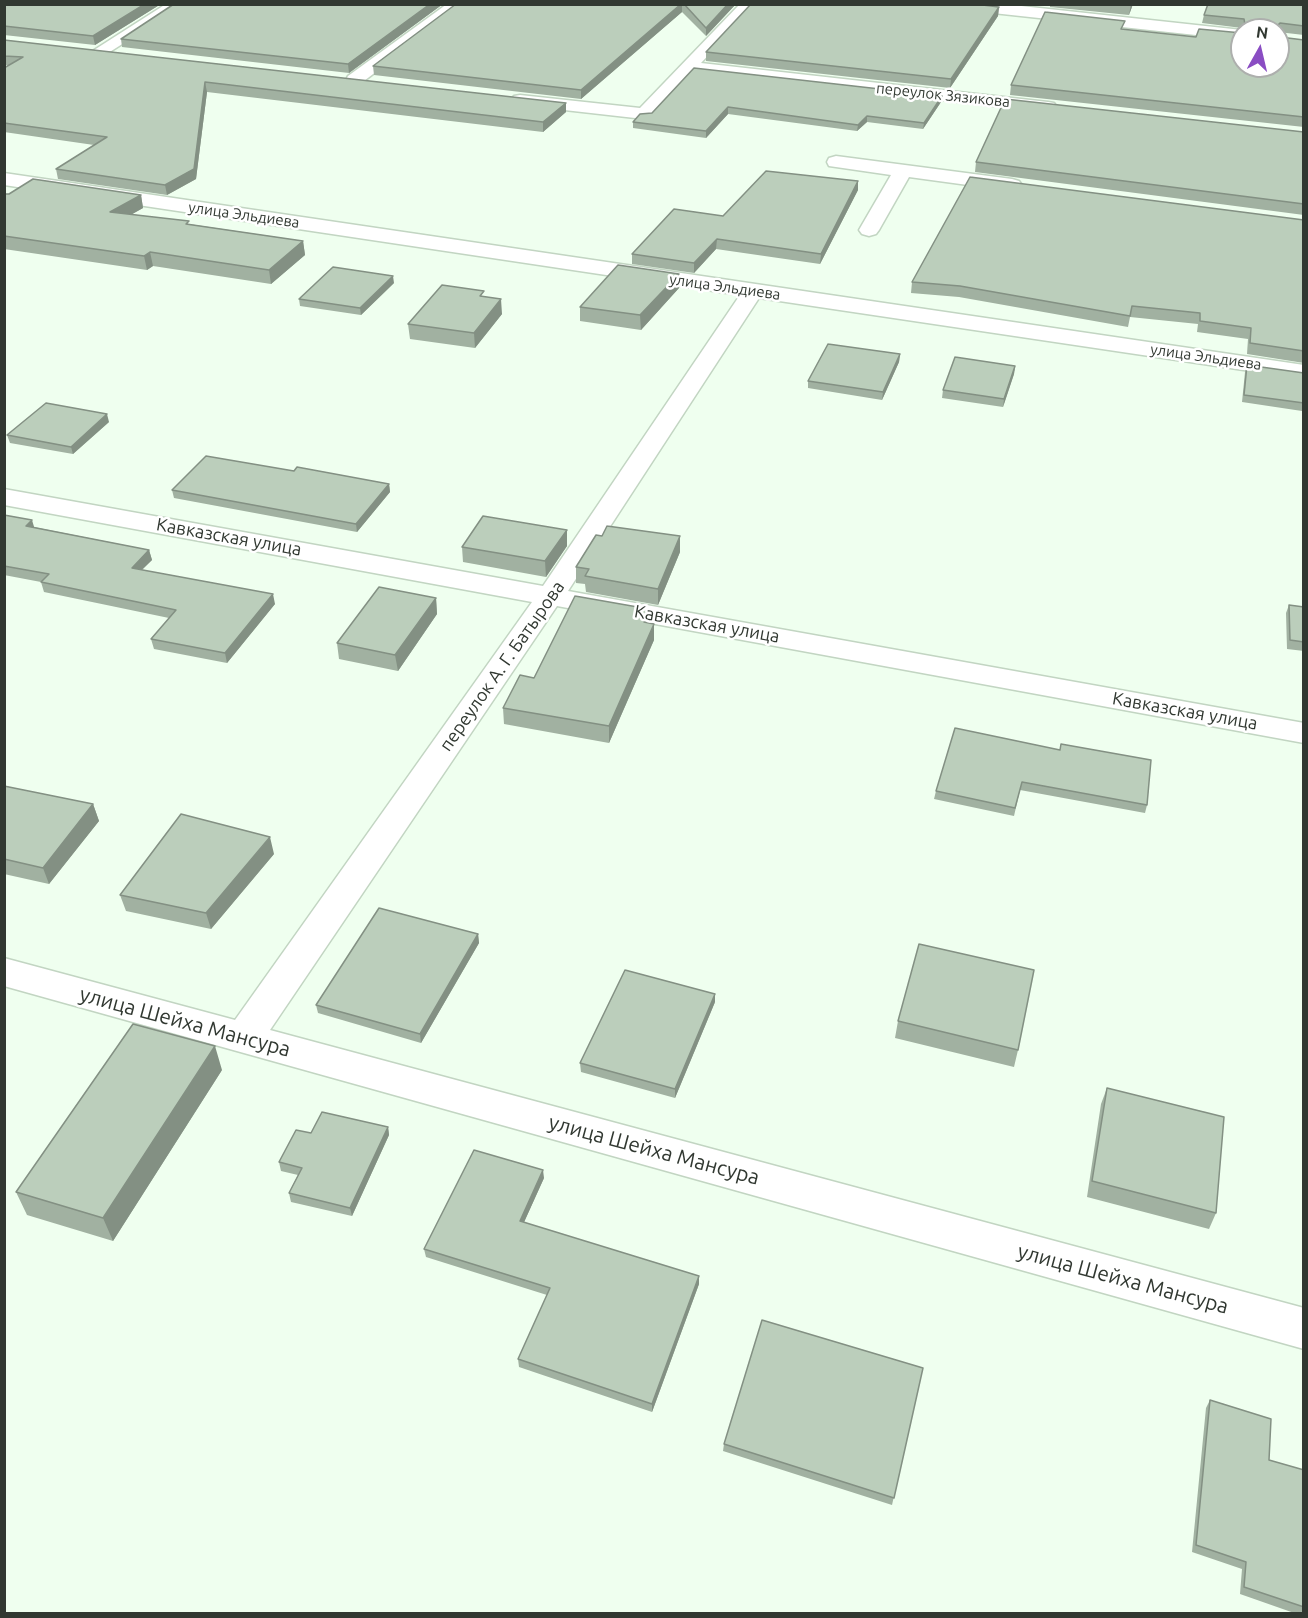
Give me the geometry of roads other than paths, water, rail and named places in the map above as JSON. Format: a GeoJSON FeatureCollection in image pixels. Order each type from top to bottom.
{"type":"FeatureCollection","features":[{"type":"Feature","properties":{"kind":"street"},"geometry":{"type":"LineString","coordinates":[[122,55],[93,52],[178,4]]}},
{"type":"Feature","properties":{"kind":"street"},"geometry":{"type":"LineString","coordinates":[[377,83],[348,80],[458,4]]}},
{"type":"Feature","properties":{"kind":"street"},"geometry":{"type":"LineString","coordinates":[[505,98],[644,114],[749,4]]}},
{"type":"Feature","properties":{"kind":"street"},"geometry":{"type":"LineString","coordinates":[[956,4],[1230,34]]}},
{"type":"Feature","properties":{"kind":"street","name":"переулок Зязикова"},"geometry":{"type":"LineString","coordinates":[[689,67],[1067,109]]}},
{"type":"Feature","properties":{"kind":"street"},"geometry":{"type":"LineString","coordinates":[[836,162],[1033,188]]}},
{"type":"Feature","properties":{"kind":"street"},"geometry":{"type":"LineString","coordinates":[[869,230],[903,171]]}},
{"type":"Feature","properties":{"kind":"street","name":"улица Эльдиева"},"geometry":{"type":"LineString","coordinates":[[4,179],[1304,372]]}},
{"type":"Feature","properties":{"kind":"street","name":"переулок А. Г. Батырова"},"geometry":{"type":"LineString","coordinates":[[244,1037],[551,595],[753,291]]}},
{"type":"Feature","properties":{"kind":"street","name":"Кавказская улица"},"geometry":{"type":"LineString","coordinates":[[4,497],[1304,733]]}},
{"type":"Feature","properties":{"kind":"street","name":"улица Шейха Мансура"},"geometry":{"type":"LineString","coordinates":[[4,972],[1304,1329]]}}]}
